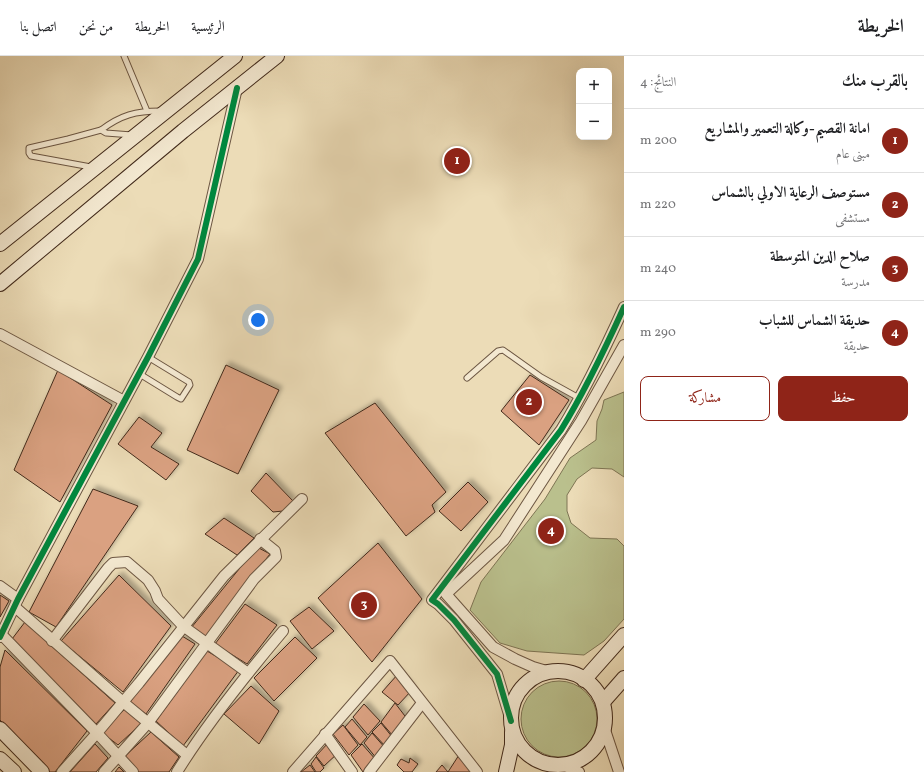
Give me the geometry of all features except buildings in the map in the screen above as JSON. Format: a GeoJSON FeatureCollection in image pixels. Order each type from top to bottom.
{"type":"FeatureCollection","features":[{"type":"Feature","properties":{"kind":"street"},"geometry":{"type":"LineString","coordinates":[[0,244],[235,56]]}},
{"type":"Feature","properties":{"kind":"street"},"geometry":{"type":"LineString","coordinates":[[0,284],[182,130],[277,56]]}},
{"type":"Feature","properties":{"kind":"street"},"geometry":{"type":"LineString","coordinates":[[133,772],[97,733],[1,636],[198,259],[237,88]]}},
{"type":"Feature","properties":{"kind":"street"},"geometry":{"type":"LineString","coordinates":[[579,772],[539,761],[522,748],[515,738],[497,674],[454,620],[432,600],[561,430],[597,366],[624,307]]}},
{"type":"Feature","properties":{"kind":"street"},"geometry":{"type":"LineString","coordinates":[[0,334],[124,401]]}},
{"type":"Feature","properties":{"kind":"street"},"geometry":{"type":"LineString","coordinates":[[550,672],[515,659],[494,646],[446,594],[504,540],[581,421],[624,345]]}},
{"type":"Feature","properties":{"kind":"street"},"geometry":{"type":"LineString","coordinates":[[62,772],[123,702],[224,576],[302,499]]}},
{"type":"Feature","properties":{"kind":"street"},"geometry":{"type":"LineString","coordinates":[[104,772],[148,723],[254,579],[276,557],[274,551],[260,539]]}},
{"type":"Feature","properties":{"kind":"street"},"geometry":{"type":"LineString","coordinates":[[52,640],[108,568],[113,563],[127,562],[148,580],[158,599],[183,626],[248,672]]}},
{"type":"Feature","properties":{"kind":"street"},"geometry":{"type":"LineString","coordinates":[[0,586],[52,640],[187,755]]}},
{"type":"Feature","properties":{"kind":"street"},"geometry":{"type":"LineString","coordinates":[[177,772],[187,755],[248,672],[283,631]]}},
{"type":"Feature","properties":{"kind":"street"},"geometry":{"type":"LineString","coordinates":[[584,680],[624,635]]}},
{"type":"Feature","properties":{"kind":"street"},"geometry":{"type":"LineString","coordinates":[[293,772],[390,661],[477,772]]}},
{"type":"Feature","properties":{"kind":"street"},"geometry":{"type":"LineString","coordinates":[[506,772],[512,745],[514,703],[521,689],[536,677],[550,672],[560,672],[578,676],[592,686],[603,702],[604,727],[619,772]]}},
{"type":"Feature","properties":{"kind":"street"},"geometry":{"type":"LineString","coordinates":[[603,702],[624,678]]}},
{"type":"Feature","properties":{"kind":"street"},"geometry":{"type":"LineString","coordinates":[[369,772],[422,703]]}},
{"type":"Feature","properties":{"kind":"street"},"geometry":{"type":"LineString","coordinates":[[539,772],[558,765],[579,760],[592,750],[599,740],[604,727]]}},
{"type":"Feature","properties":{"kind":"street"},"geometry":{"type":"LineString","coordinates":[[0,729],[42,772]]}},
{"type":"Feature","properties":{"kind":"street"},"geometry":{"type":"LineString","coordinates":[[325,735],[352,772]]}},
{"type":"Feature","properties":{"kind":"street"},"geometry":{"type":"LineString","coordinates":[[0,759],[14,772]]}},
{"type":"Feature","properties":{"kind":"lane"},"geometry":{"type":"LineString","coordinates":[[124,56],[147,111]]}},
{"type":"Feature","properties":{"kind":"lane"},"geometry":{"type":"LineString","coordinates":[[95,168],[31,156],[28,151],[29,148],[101,130],[130,114],[147,111],[166,111]]}},
{"type":"Feature","properties":{"kind":"lane"},"geometry":{"type":"LineString","coordinates":[[101,130],[106,133],[136,135]]}},
{"type":"Feature","properties":{"kind":"lane"},"geometry":{"type":"LineString","coordinates":[[467,378],[486,360],[501,350],[541,377],[579,398]]}},
{"type":"Feature","properties":{"kind":"lane"},"geometry":{"type":"LineString","coordinates":[[138,373],[177,397],[181,399],[183,397],[190,385],[189,382],[148,357]]}},
{"type":"Feature","properties":{"kind":"green space"},"geometry":{"type":"Polygon","coordinates":[[[624,392],[624,477],[612,469],[592,468],[577,479],[567,495],[567,511],[571,523],[590,538],[617,539],[624,546],[624,619],[604,641],[584,655],[527,651],[500,643],[470,610],[481,582],[545,499],[570,458],[596,440],[597,421],[604,400],[624,392]]]}},
{"type":"Feature","properties":{"kind":"green space"},"geometry":{"type":"Polygon","coordinates":[[[551,681],[567,681],[580,687],[591,698],[597,711],[595,734],[580,751],[567,757],[551,757],[538,751],[523,734],[521,727],[521,711],[527,698],[544,683],[551,681]]]}},
{"type":"Feature","properties":{"kind":"cycle path"},"geometry":{"type":"LineString","coordinates":[[0,637],[18,599],[148,357],[198,259],[237,88]]}},
{"type":"Feature","properties":{"kind":"cycle path"},"geometry":{"type":"LineString","coordinates":[[511,721],[497,674],[454,620],[432,600],[561,430],[594,370],[624,307]]}},
{"type":"Feature","properties":{"kind":"place","name":"امانة القصيم-وكالة التعمير والمشاريع"},"geometry":{"type":"Point","coordinates":[457,161]}},
{"type":"Feature","properties":{"kind":"place","name":"مستوصف الرعاية الاولي بالشماس"},"geometry":{"type":"Point","coordinates":[529,402]}},
{"type":"Feature","properties":{"kind":"place","name":"حديقة الشماس للشباب"},"geometry":{"type":"Point","coordinates":[551,531]}},
{"type":"Feature","properties":{"kind":"place","name":"صلاح الدين المتوسطة"},"geometry":{"type":"Point","coordinates":[364,605]}}]}
